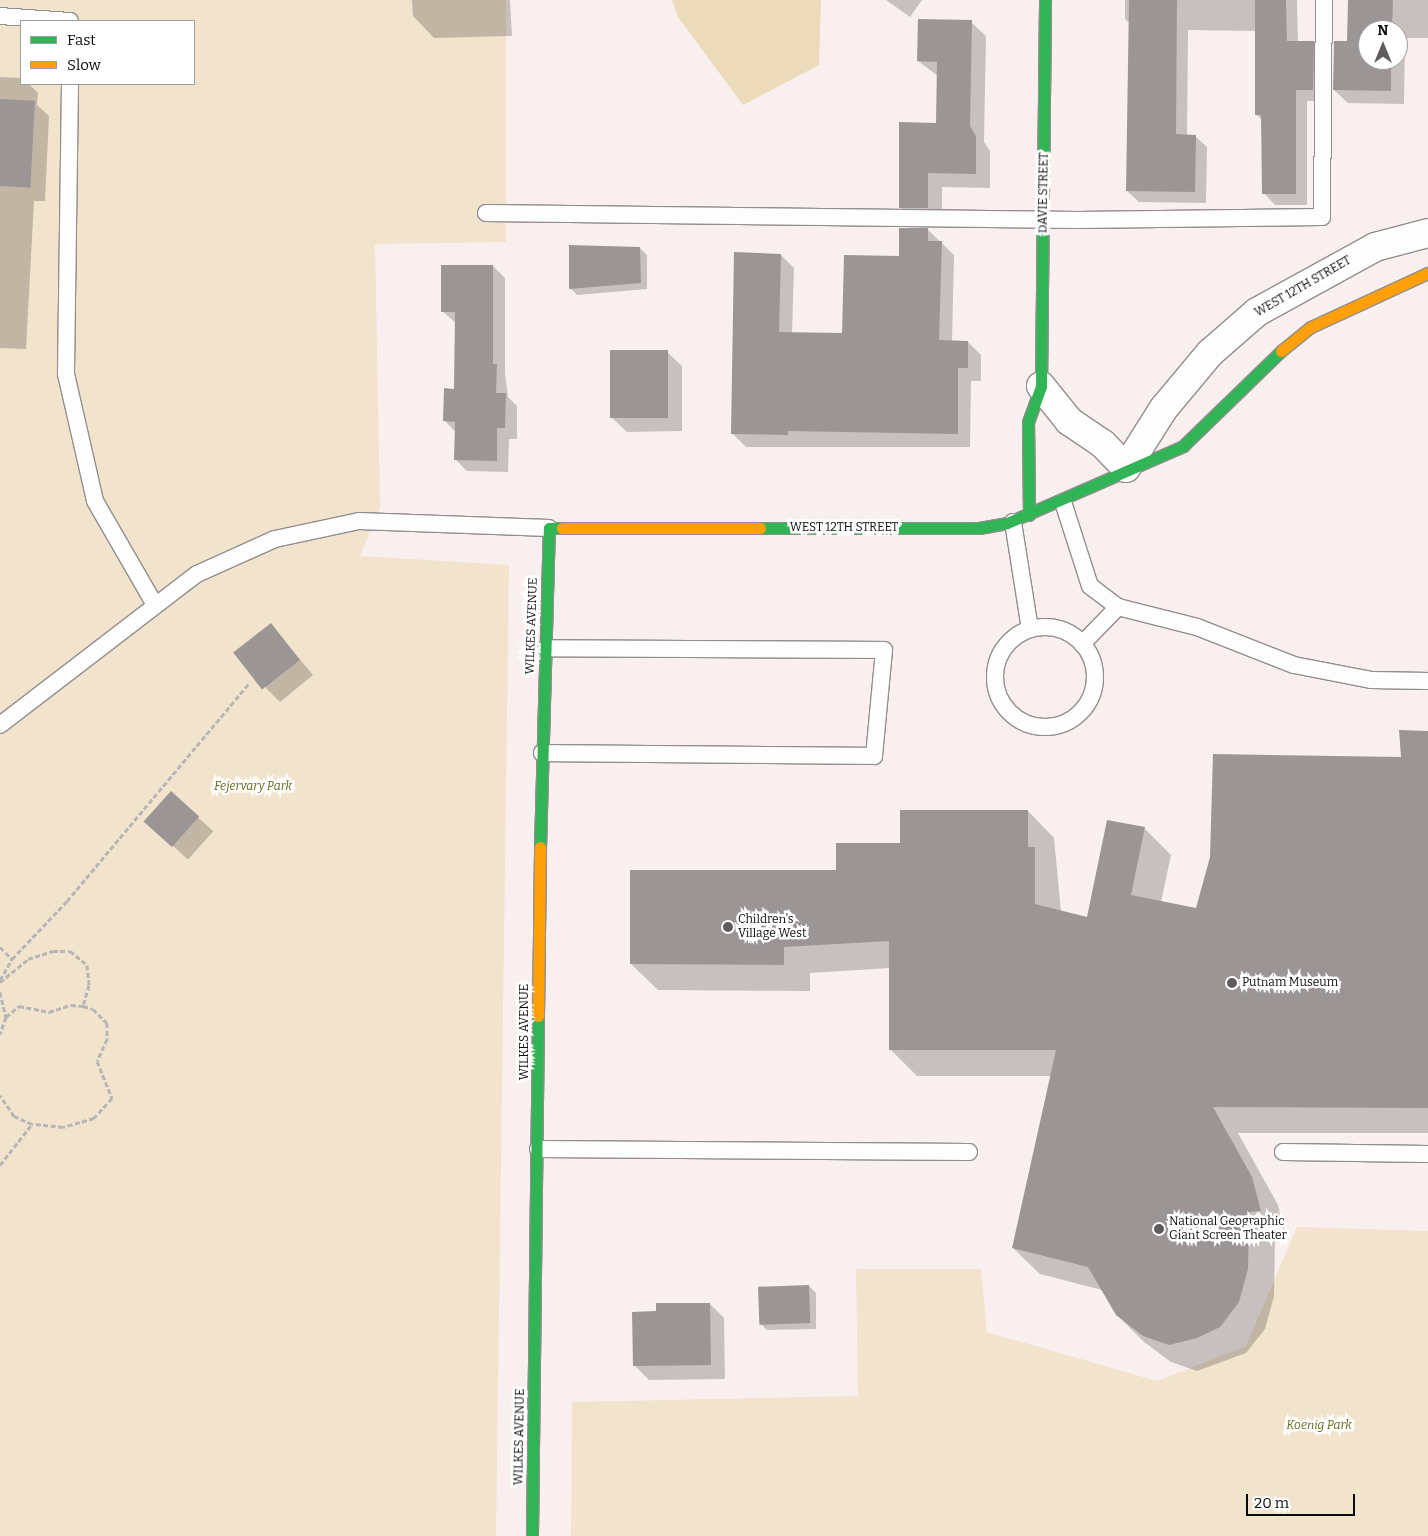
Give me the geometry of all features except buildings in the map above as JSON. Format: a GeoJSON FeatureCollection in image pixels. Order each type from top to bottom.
{"type":"FeatureCollection","features":[{"type":"Feature","properties":{"kind":"street","name":"DAVIE STREET"},"geometry":{"type":"LineString","coordinates":[[1029,516],[1028,422],[1041,386],[1045,0]]}},
{"type":"Feature","properties":{"kind":"street","name":"WEST 12TH STREET"},"geometry":{"type":"LineString","coordinates":[[1126,468],[1164,408],[1210,353],[1256,312],[1375,247],[1428,233]]}},
{"type":"Feature","properties":{"kind":"street","name":"WEST 12TH STREET"},"geometry":{"type":"LineString","coordinates":[[549,528],[979,528],[1013,522],[1062,502],[1126,468],[1183,446],[1269,361],[1311,327],[1428,274]]}},
{"type":"Feature","properties":{"kind":"street"},"geometry":{"type":"LineString","coordinates":[[1041,386],[1069,421],[1103,444],[1126,468]]}},
{"type":"Feature","properties":{"kind":"street","name":"WILKES AVENUE"},"geometry":{"type":"LineString","coordinates":[[532,1536],[542,753],[549,528]]}},
{"type":"Feature","properties":{"kind":"lane"},"geometry":{"type":"LineString","coordinates":[[486,212],[1044,219],[1322,217],[1324,0]]}},
{"type":"Feature","properties":{"kind":"lane"},"geometry":{"type":"LineString","coordinates":[[0,16],[56,20]]}},
{"type":"Feature","properties":{"kind":"lane"},"geometry":{"type":"LineString","coordinates":[[70,85],[66,374],[95,501],[154,603]]}},
{"type":"Feature","properties":{"kind":"lane"},"geometry":{"type":"LineString","coordinates":[[1062,502],[1090,586],[1118,607],[1197,627],[1294,665],[1371,680],[1428,681]]}},
{"type":"Feature","properties":{"kind":"lane"},"geometry":{"type":"LineString","coordinates":[[0,725],[154,603],[197,574],[275,539],[359,521],[549,528]]}},
{"type":"Feature","properties":{"kind":"lane"},"geometry":{"type":"LineString","coordinates":[[1013,522],[1030,629]]}},
{"type":"Feature","properties":{"kind":"lane"},"geometry":{"type":"LineString","coordinates":[[1082,644],[1118,607]]}},
{"type":"Feature","properties":{"kind":"lane"},"geometry":{"type":"LineString","coordinates":[[1030,629],[1062,630],[1082,644],[1094,664],[1092,698],[1069,722],[1036,726],[1007,710],[995,679],[1004,648],[1030,629]]}},
{"type":"Feature","properties":{"kind":"lane"},"geometry":{"type":"LineString","coordinates":[[542,753],[874,756],[884,650],[546,648]]}},
{"type":"Feature","properties":{"kind":"lane"},"geometry":{"type":"LineString","coordinates":[[538,1148],[969,1152]]}},
{"type":"Feature","properties":{"kind":"lane"},"geometry":{"type":"LineString","coordinates":[[1283,1152],[1428,1154]]}},
{"type":"Feature","properties":{"kind":"path"},"geometry":{"type":"LineString","coordinates":[[0,982],[12,959],[67,901],[250,682]]}},
{"type":"Feature","properties":{"kind":"path"},"geometry":{"type":"LineString","coordinates":[[0,947],[12,959]]}},
{"type":"Feature","properties":{"kind":"path"},"geometry":{"type":"LineString","coordinates":[[0,982],[28,959],[53,951],[70,951],[87,965],[89,985],[84,1006]]}},
{"type":"Feature","properties":{"kind":"path"},"geometry":{"type":"LineString","coordinates":[[0,992],[6,1017]]}},
{"type":"Feature","properties":{"kind":"path"},"geometry":{"type":"LineString","coordinates":[[0,1034],[6,1017],[19,1006],[48,1012],[71,1005],[94,1009],[107,1023],[107,1039],[97,1061],[112,1098],[94,1118],[64,1127],[32,1124],[14,1116],[0,1095]]}},
{"type":"Feature","properties":{"kind":"path"},"geometry":{"type":"LineString","coordinates":[[0,1165],[32,1124]]}},
{"type":"Feature","properties":{"kind":"green space","name":"Fejervary Park"},"geometry":{"type":"Polygon","coordinates":[[[0,0],[506,0],[506,242],[375,244],[380,508],[360,556],[509,565],[496,1536],[0,1536],[0,0]]]}},
{"type":"Feature","properties":{"kind":"green space","name":"Koenig Park"},"geometry":{"type":"Polygon","coordinates":[[[1297,1227],[1428,1231],[1428,1536],[571,1536],[572,1402],[858,1396],[856,1269],[981,1269],[987,1332],[1157,1381],[1246,1346],[1297,1227]]]}},
{"type":"Feature","properties":{"kind":"shaded area"},"geometry":{"type":"Polygon","coordinates":[[[672,0],[821,0],[819,65],[743,105],[678,17],[672,0]]]}},
{"type":"Feature","properties":{"kind":"traffic: fast"},"geometry":{"type":"LineString","coordinates":[[1029,515],[1028,422],[1041,386],[1045,0]]}},
{"type":"Feature","properties":{"kind":"traffic: fast"},"geometry":{"type":"LineString","coordinates":[[760,528],[979,528],[1007,523],[1183,446],[1281,351]]}},
{"type":"Feature","properties":{"kind":"traffic: fast"},"geometry":{"type":"LineString","coordinates":[[540,847],[549,528],[562,528]]}},
{"type":"Feature","properties":{"kind":"traffic: fast"},"geometry":{"type":"LineString","coordinates":[[532,1536],[538,1016]]}},
{"type":"Feature","properties":{"kind":"traffic: slow"},"geometry":{"type":"LineString","coordinates":[[1281,351],[1311,327],[1428,273]]}},
{"type":"Feature","properties":{"kind":"traffic: slow"},"geometry":{"type":"LineString","coordinates":[[562,528],[760,528]]}},
{"type":"Feature","properties":{"kind":"traffic: slow"},"geometry":{"type":"LineString","coordinates":[[538,1016],[540,847]]}},
{"type":"Feature","properties":{"kind":"place","name":"Children's Village West"},"geometry":{"type":"Point","coordinates":[728,927]}},
{"type":"Feature","properties":{"kind":"place","name":"Putnam Museum"},"geometry":{"type":"Point","coordinates":[1232,983]}},
{"type":"Feature","properties":{"kind":"place","name":"National Geographic Giant Screen Theater"},"geometry":{"type":"Point","coordinates":[1159,1229]}}]}
